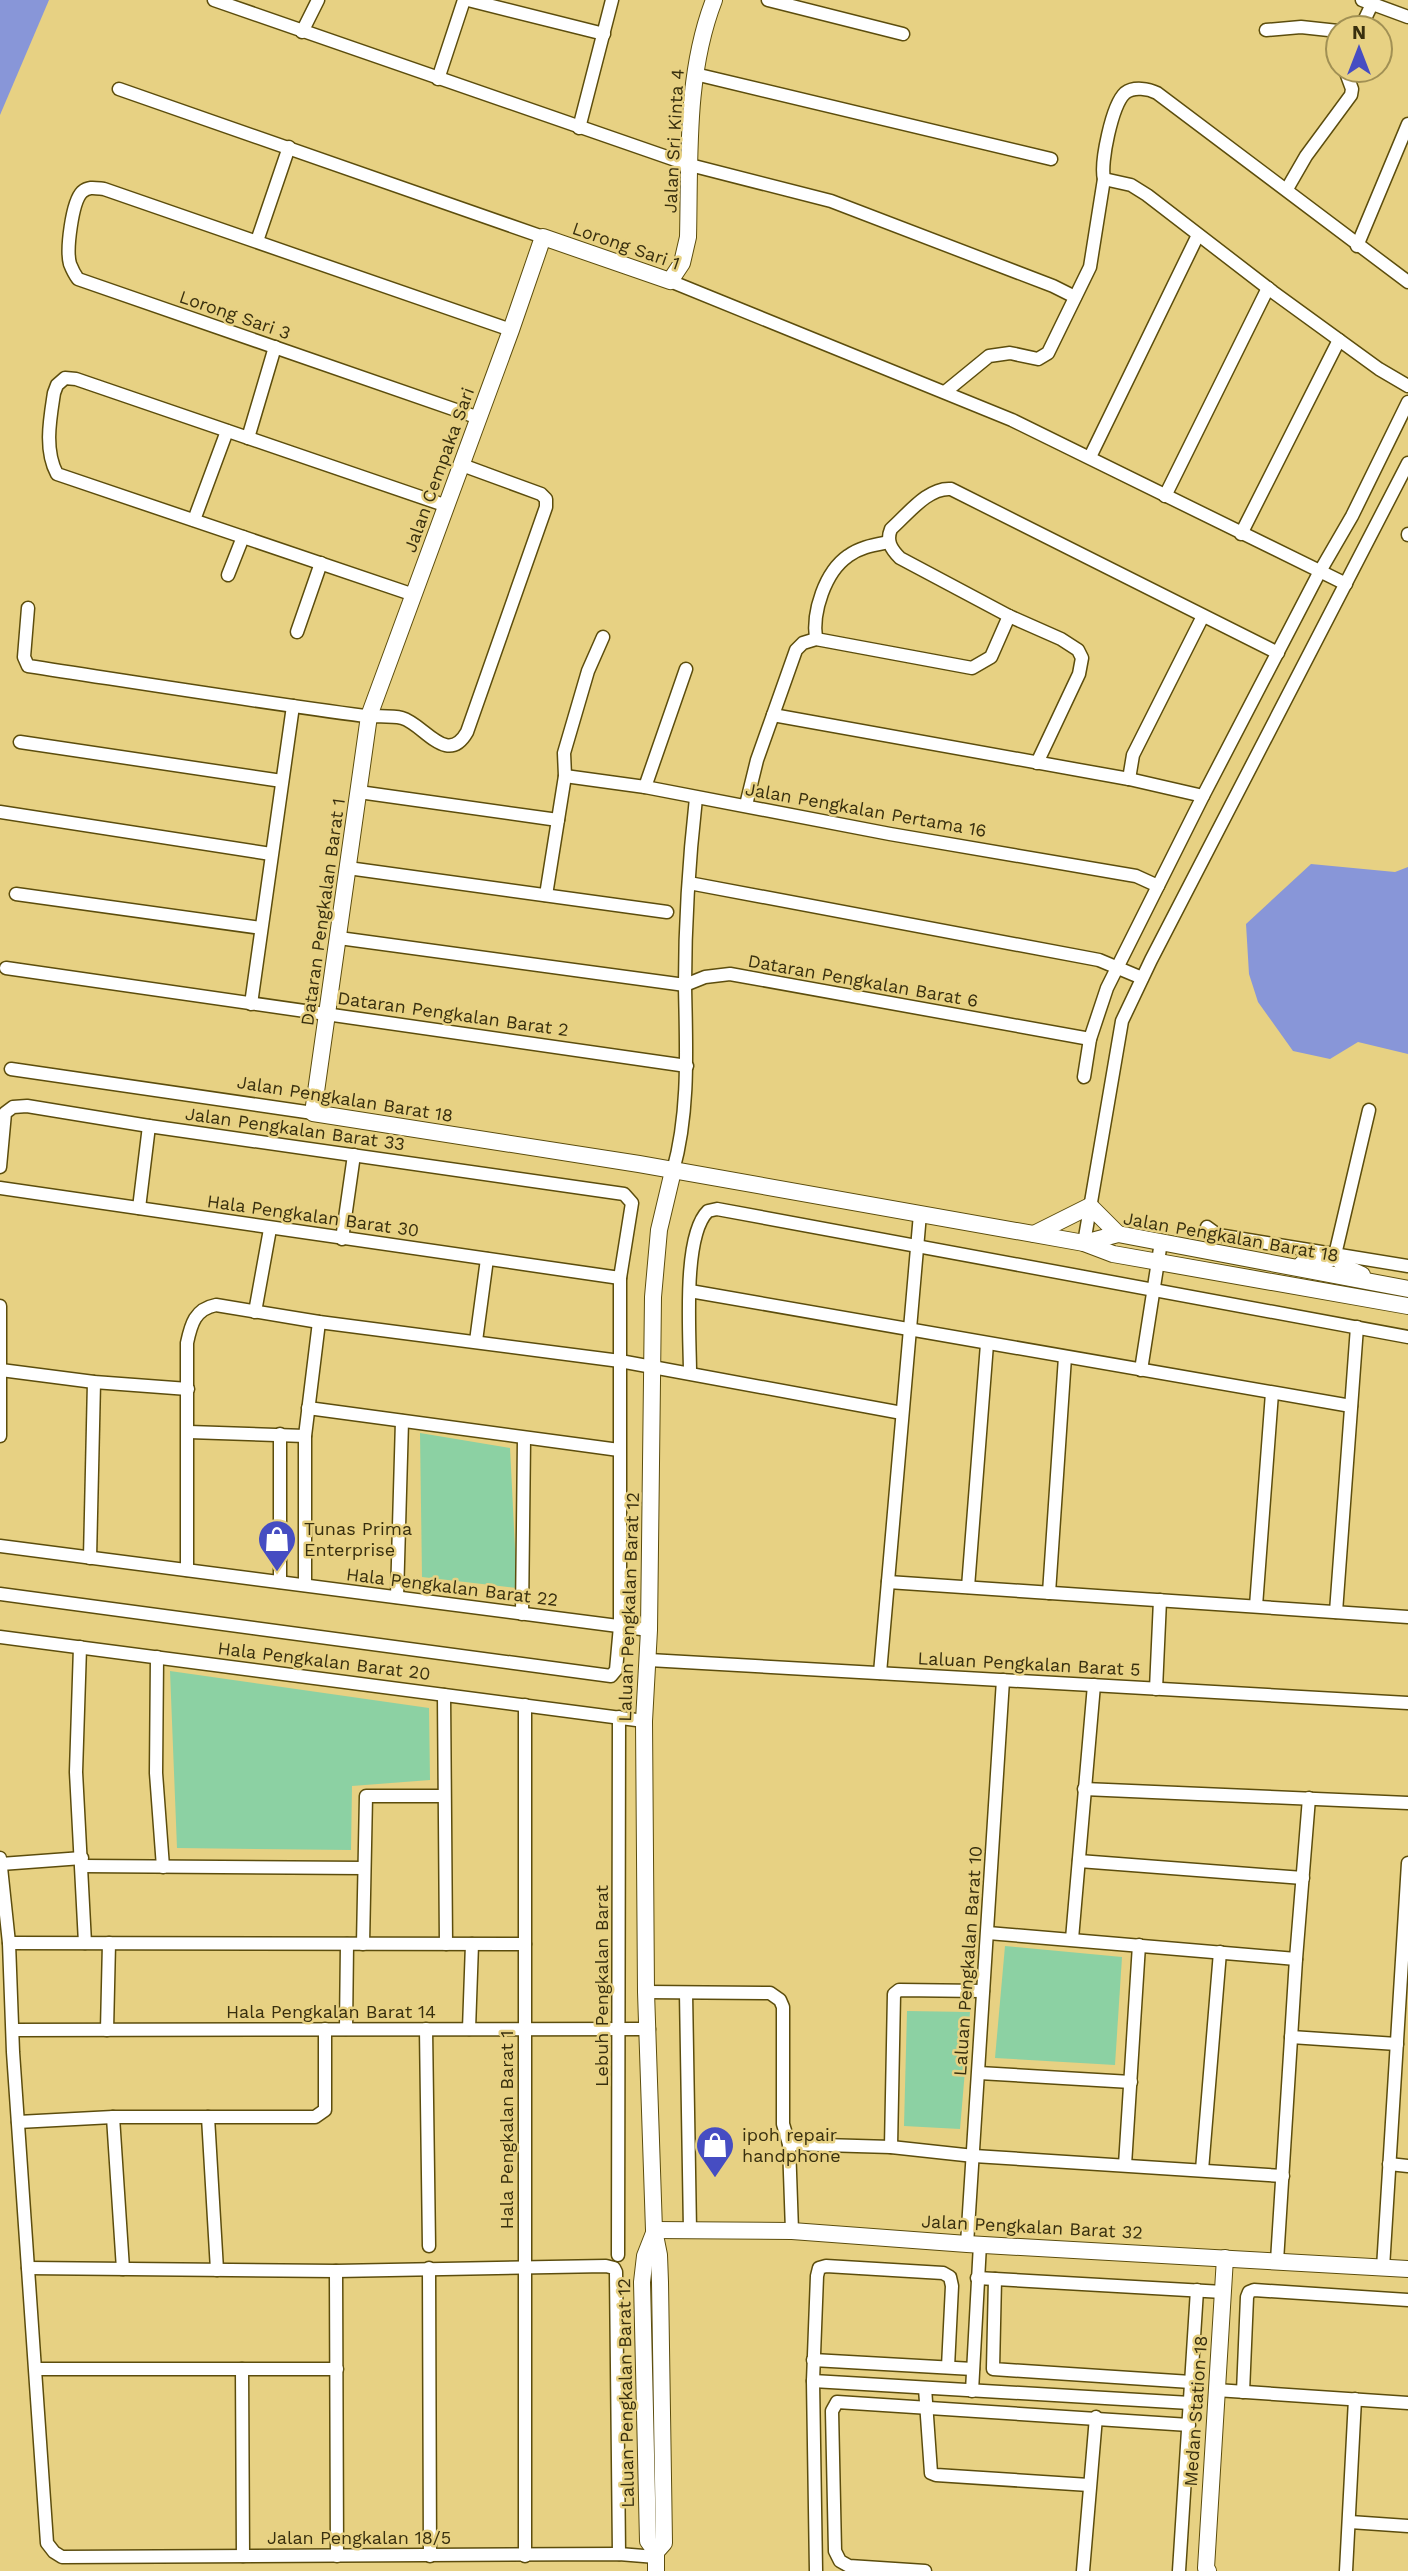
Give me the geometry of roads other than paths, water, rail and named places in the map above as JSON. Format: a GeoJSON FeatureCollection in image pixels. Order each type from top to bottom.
{"type":"FeatureCollection","features":[{"type":"Feature","properties":{"kind":"street"},"geometry":{"type":"LineString","coordinates":[[214,0],[232,3],[302,32],[690,165],[831,201],[1053,286],[1075,298]]}},
{"type":"Feature","properties":{"kind":"street"},"geometry":{"type":"LineString","coordinates":[[302,32],[318,0]]}},
{"type":"Feature","properties":{"kind":"street"},"geometry":{"type":"LineString","coordinates":[[438,79],[466,0],[604,34]]}},
{"type":"Feature","properties":{"kind":"street"},"geometry":{"type":"LineString","coordinates":[[579,128],[612,0]]}},
{"type":"Feature","properties":{"kind":"street","name":"Jalan Sri Kinta 4"},"geometry":{"type":"LineString","coordinates":[[670,281],[682,263],[688,237],[695,74],[706,21],[714,0]]}},
{"type":"Feature","properties":{"kind":"street"},"geometry":{"type":"LineString","coordinates":[[768,0],[903,34]]}},
{"type":"Feature","properties":{"kind":"street"},"geometry":{"type":"LineString","coordinates":[[1367,2],[1408,17]]}},
{"type":"Feature","properties":{"kind":"street"},"geometry":{"type":"LineString","coordinates":[[1266,30],[1301,27],[1324,29]]}},
{"type":"Feature","properties":{"kind":"street"},"geometry":{"type":"LineString","coordinates":[[695,74],[1051,159]]}},
{"type":"Feature","properties":{"kind":"street"},"geometry":{"type":"LineString","coordinates":[[1287,189],[1306,156],[1351,94],[1350,84]]}},
{"type":"Feature","properties":{"kind":"street","name":"Lorong Sari 1"},"geometry":{"type":"LineString","coordinates":[[119,89],[670,281],[1012,420],[1346,584]]}},
{"type":"Feature","properties":{"kind":"street"},"geometry":{"type":"LineString","coordinates":[[945,392],[989,356],[1010,353],[1031,358],[1044,357],[1048,353],[1090,267],[1108,134],[1119,102],[1125,93],[1132,90],[1149,89],[1287,189],[1357,246],[1408,282]]}},
{"type":"Feature","properties":{"kind":"street"},"geometry":{"type":"LineString","coordinates":[[1357,246],[1408,124]]}},
{"type":"Feature","properties":{"kind":"street"},"geometry":{"type":"LineString","coordinates":[[289,147],[257,242],[511,330]]}},
{"type":"Feature","properties":{"kind":"street"},"geometry":{"type":"LineString","coordinates":[[1104,179],[1131,185],[1147,195],[1339,340],[1408,386]]}},
{"type":"Feature","properties":{"kind":"street","name":"Lorong Sari 3"},"geometry":{"type":"LineString","coordinates":[[257,242],[92,187],[83,192],[76,202],[68,249],[70,264],[78,279],[479,418]]}},
{"type":"Feature","properties":{"kind":"street"},"geometry":{"type":"LineString","coordinates":[[1090,457],[1198,235]]}},
{"type":"Feature","properties":{"kind":"street","name":"Jalan Cempaka Sari"},"geometry":{"type":"LineString","coordinates":[[369,716],[511,330],[542,237]]}},
{"type":"Feature","properties":{"kind":"street"},"geometry":{"type":"LineString","coordinates":[[1165,496],[1268,288]]}},
{"type":"Feature","properties":{"kind":"street"},"geometry":{"type":"LineString","coordinates":[[1241,534],[1339,340]]}},
{"type":"Feature","properties":{"kind":"street"},"geometry":{"type":"LineString","coordinates":[[248,438],[275,347]]}},
{"type":"Feature","properties":{"kind":"street"},"geometry":{"type":"LineString","coordinates":[[414,595],[57,474],[51,464],[49,443],[57,385],[65,378],[76,379],[447,506]]}},
{"type":"Feature","properties":{"kind":"street"},"geometry":{"type":"LineString","coordinates":[[1084,1077],[1090,1039],[1107,988],[1203,796],[1352,516],[1408,402]]}},
{"type":"Feature","properties":{"kind":"street"},"geometry":{"type":"LineString","coordinates":[[194,520],[228,431]]}},
{"type":"Feature","properties":{"kind":"street"},"geometry":{"type":"LineString","coordinates":[[1408,463],[1122,1021],[1084,1243],[1113,1254],[1158,1263],[1408,1306]]}},
{"type":"Feature","properties":{"kind":"street"},"geometry":{"type":"LineString","coordinates":[[29,608],[24,657],[28,666],[293,706],[402,718],[438,743],[453,746],[462,741],[467,732],[546,507],[546,499],[541,494],[462,465]]}},
{"type":"Feature","properties":{"kind":"street"},"geometry":{"type":"LineString","coordinates":[[1037,763],[1079,674],[1082,658],[1078,649],[1062,639],[1009,616],[900,558],[894,552],[889,542],[891,529],[932,492],[942,488],[951,489],[1278,653]]}},
{"type":"Feature","properties":{"kind":"street"},"geometry":{"type":"LineString","coordinates":[[228,575],[243,537]]}},
{"type":"Feature","properties":{"kind":"street"},"geometry":{"type":"LineString","coordinates":[[816,639],[813,624],[817,606],[830,577],[846,556],[867,546],[889,542]]}},
{"type":"Feature","properties":{"kind":"street"},"geometry":{"type":"LineString","coordinates":[[297,632],[321,563]]}},
{"type":"Feature","properties":{"kind":"street"},"geometry":{"type":"LineString","coordinates":[[746,806],[757,760],[796,649],[803,643],[816,639],[972,668],[992,657],[1009,616]]}},
{"type":"Feature","properties":{"kind":"street"},"geometry":{"type":"LineString","coordinates":[[1129,779],[1133,755],[1203,616]]}},
{"type":"Feature","properties":{"kind":"street"},"geometry":{"type":"LineString","coordinates":[[546,895],[565,776],[564,753],[588,671],[603,637]]}},
{"type":"Feature","properties":{"kind":"street"},"geometry":{"type":"LineString","coordinates":[[645,787],[686,668]]}},
{"type":"Feature","properties":{"kind":"street"},"geometry":{"type":"LineString","coordinates":[[251,1004],[293,706]]}},
{"type":"Feature","properties":{"kind":"street"},"geometry":{"type":"LineString","coordinates":[[773,715],[1129,779],[1203,796]]}},
{"type":"Feature","properties":{"kind":"street","name":"Dataran Pengkalan Barat 1"},"geometry":{"type":"LineString","coordinates":[[313,1114],[369,716]]}},
{"type":"Feature","properties":{"kind":"street"},"geometry":{"type":"LineString","coordinates":[[20,742],[282,782]]}},
{"type":"Feature","properties":{"kind":"street","name":"Jalan Pengkalan Pertama 16"},"geometry":{"type":"LineString","coordinates":[[565,776],[645,787],[879,832],[1136,876],[1158,886]]}},
{"type":"Feature","properties":{"kind":"street"},"geometry":{"type":"LineString","coordinates":[[359,792],[558,820]]}},
{"type":"Feature","properties":{"kind":"street","name":"Laluan Pengkalan Barat 12"},"geometry":{"type":"LineString","coordinates":[[656,2560],[664,2543],[660,2282],[659,2255],[654,2231],[646,1992],[644,1721],[649,1660],[653,1297],[659,1230],[678,1154],[687,1066],[685,922],[696,798]]}},
{"type":"Feature","properties":{"kind":"street"},"geometry":{"type":"LineString","coordinates":[[0,812],[271,854]]}},
{"type":"Feature","properties":{"kind":"street"},"geometry":{"type":"LineString","coordinates":[[348,868],[667,912]]}},
{"type":"Feature","properties":{"kind":"street"},"geometry":{"type":"LineString","coordinates":[[689,883],[1099,960],[1142,978]]}},
{"type":"Feature","properties":{"kind":"street"},"geometry":{"type":"LineString","coordinates":[[16,894],[261,928]]}},
{"type":"Feature","properties":{"kind":"street","name":"Dataran Pengkalan Barat 6"},"geometry":{"type":"LineString","coordinates":[[339,938],[685,985],[705,976],[730,974],[1090,1039]]}},
{"type":"Feature","properties":{"kind":"street","name":"Dataran Pengkalan Barat 2"},"geometry":{"type":"LineString","coordinates":[[6,968],[687,1066]]}},
{"type":"Feature","properties":{"kind":"street","name":"Jalan Pengkalan Barat 18"},"geometry":{"type":"LineString","coordinates":[[11,1069],[673,1171],[1084,1243],[1118,1234],[1408,1289]]}},
{"type":"Feature","properties":{"kind":"street","name":"Jalan Pengkalan Barat 33"},"geometry":{"type":"LineString","coordinates":[[0,1167],[5,1114],[13,1107],[27,1106],[624,1194],[632,1203],[620,1278]]}},
{"type":"Feature","properties":{"kind":"street"},"geometry":{"type":"LineString","coordinates":[[1288,1285],[1319,1283],[1330,1274],[1369,1110]]}},
{"type":"Feature","properties":{"kind":"street"},"geometry":{"type":"LineString","coordinates":[[139,1208],[149,1126]]}},
{"type":"Feature","properties":{"kind":"street"},"geometry":{"type":"LineString","coordinates":[[342,1239],[354,1155]]}},
{"type":"Feature","properties":{"kind":"street","name":"Hala Pengkalan Barat 30"},"geometry":{"type":"LineString","coordinates":[[0,1188],[620,1278]]}},
{"type":"Feature","properties":{"kind":"street"},"geometry":{"type":"LineString","coordinates":[[1090,1206],[1118,1234]]}},
{"type":"Feature","properties":{"kind":"street"},"geometry":{"type":"LineString","coordinates":[[1034,1234],[1090,1206]]}},
{"type":"Feature","properties":{"kind":"street"},"geometry":{"type":"LineString","coordinates":[[690,1373],[690,1270],[700,1222],[708,1211],[717,1209],[1408,1337]]}},
{"type":"Feature","properties":{"kind":"street"},"geometry":{"type":"LineString","coordinates":[[880,1673],[920,1214]]}},
{"type":"Feature","properties":{"kind":"street"},"geometry":{"type":"LineString","coordinates":[[1207,1227],[1218,1235],[1408,1266]]}},
{"type":"Feature","properties":{"kind":"street"},"geometry":{"type":"LineString","coordinates":[[255,1312],[270,1229]]}},
{"type":"Feature","properties":{"kind":"street"},"geometry":{"type":"LineString","coordinates":[[1141,1370],[1161,1242]]}},
{"type":"Feature","properties":{"kind":"street"},"geometry":{"type":"LineString","coordinates":[[1279,1264],[1313,1264],[1335,1254]]}},
{"type":"Feature","properties":{"kind":"street"},"geometry":{"type":"LineString","coordinates":[[1335,1254],[1349,1269],[1385,1284]]}},
{"type":"Feature","properties":{"kind":"street"},"geometry":{"type":"LineString","coordinates":[[476,1341],[487,1259]]}},
{"type":"Feature","properties":{"kind":"street"},"geometry":{"type":"LineString","coordinates":[[1330,1274],[1367,1300]]}},
{"type":"Feature","properties":{"kind":"street"},"geometry":{"type":"LineString","coordinates":[[0,1594],[611,1676],[616,1670],[620,1626],[620,1278]]}},
{"type":"Feature","properties":{"kind":"street"},"geometry":{"type":"LineString","coordinates":[[690,1291],[1351,1406]]}},
{"type":"Feature","properties":{"kind":"street"},"geometry":{"type":"LineString","coordinates":[[0,1306],[0,1436]]}},
{"type":"Feature","properties":{"kind":"street"},"geometry":{"type":"LineString","coordinates":[[187,1570],[187,1343],[194,1317],[202,1310],[216,1306],[620,1361],[902,1413]]}},
{"type":"Feature","properties":{"kind":"street"},"geometry":{"type":"LineString","coordinates":[[305,1586],[305,1436],[319,1322]]}},
{"type":"Feature","properties":{"kind":"street"},"geometry":{"type":"LineString","coordinates":[[1336,1612],[1357,1327]]}},
{"type":"Feature","properties":{"kind":"street"},"geometry":{"type":"LineString","coordinates":[[968,1587],[987,1344]]}},
{"type":"Feature","properties":{"kind":"street"},"geometry":{"type":"LineString","coordinates":[[1049,1592],[1065,1357]]}},
{"type":"Feature","properties":{"kind":"street"},"geometry":{"type":"LineString","coordinates":[[1,1370],[94,1382],[188,1389]]}},
{"type":"Feature","properties":{"kind":"street"},"geometry":{"type":"LineString","coordinates":[[90,1558],[94,1382]]}},
{"type":"Feature","properties":{"kind":"street"},"geometry":{"type":"LineString","coordinates":[[1256,1606],[1272,1393]]}},
{"type":"Feature","properties":{"kind":"street"},"geometry":{"type":"LineString","coordinates":[[308,1408],[620,1450]]}},
{"type":"Feature","properties":{"kind":"street"},"geometry":{"type":"LineString","coordinates":[[397,1597],[402,1421]]}},
{"type":"Feature","properties":{"kind":"street"},"geometry":{"type":"LineString","coordinates":[[189,1432],[305,1436]]}},
{"type":"Feature","properties":{"kind":"street"},"geometry":{"type":"LineString","coordinates":[[280,1582],[281,1434]]}},
{"type":"Feature","properties":{"kind":"street"},"geometry":{"type":"LineString","coordinates":[[522,1614],[524,1439]]}},
{"type":"Feature","properties":{"kind":"street","name":"Hala Pengkalan Barat 22"},"geometry":{"type":"LineString","coordinates":[[0,1546],[649,1630]]}},
{"type":"Feature","properties":{"kind":"street"},"geometry":{"type":"LineString","coordinates":[[888,1582],[1408,1616]]}},
{"type":"Feature","properties":{"kind":"street"},"geometry":{"type":"LineString","coordinates":[[1156,1689],[1160,1600]]}},
{"type":"Feature","properties":{"kind":"street","name":"Hala Pengkalan Barat 20"},"geometry":{"type":"LineString","coordinates":[[0,1637],[644,1721]]}},
{"type":"Feature","properties":{"kind":"street"},"geometry":{"type":"LineString","coordinates":[[80,1647],[76,1772],[83,1862],[85,1943]]}},
{"type":"Feature","properties":{"kind":"street"},"geometry":{"type":"LineString","coordinates":[[158,1657],[156,1773],[163,1867]]}},
{"type":"Feature","properties":{"kind":"street","name":"Laluan Pengkalan Barat 5"},"geometry":{"type":"LineString","coordinates":[[649,1660],[1408,1703]]}},
{"type":"Feature","properties":{"kind":"street","name":"Laluan Pengkalan Barat 10"},"geometry":{"type":"LineString","coordinates":[[972,2391],[977,2278],[973,2244],[974,2155],[1003,1680]]}},
{"type":"Feature","properties":{"kind":"street"},"geometry":{"type":"LineString","coordinates":[[1072,1939],[1094,1685]]}},
{"type":"Feature","properties":{"kind":"street"},"geometry":{"type":"LineString","coordinates":[[444,1695],[446,1944]]}},
{"type":"Feature","properties":{"kind":"street","name":"Hala Pengkalan Barat 1"},"geometry":{"type":"LineString","coordinates":[[525,1705],[525,2556]]}},
{"type":"Feature","properties":{"kind":"street","name":"Lebuh Pengkalan Barat"},"geometry":{"type":"LineString","coordinates":[[618,2255],[619,1717]]}},
{"type":"Feature","properties":{"kind":"street"},"geometry":{"type":"LineString","coordinates":[[1084,1789],[1408,1803]]}},
{"type":"Feature","properties":{"kind":"street"},"geometry":{"type":"LineString","coordinates":[[363,1944],[366,1796],[444,1796]]}},
{"type":"Feature","properties":{"kind":"street"},"geometry":{"type":"LineString","coordinates":[[1277,2261],[1309,1798]]}},
{"type":"Feature","properties":{"kind":"street"},"geometry":{"type":"LineString","coordinates":[[0,1858],[9,1943],[18,2122],[36,2369],[337,2369]]}},
{"type":"Feature","properties":{"kind":"street"},"geometry":{"type":"LineString","coordinates":[[1079,1861],[1303,1878]]}},
{"type":"Feature","properties":{"kind":"street"},"geometry":{"type":"LineString","coordinates":[[1,1864],[83,1862],[163,1867],[364,1868]]}},
{"type":"Feature","properties":{"kind":"street"},"geometry":{"type":"LineString","coordinates":[[1383,2268],[1389,2164],[1401,2073],[1397,2044],[1405,1974],[1408,1863]]}},
{"type":"Feature","properties":{"kind":"street"},"geometry":{"type":"LineString","coordinates":[[988,1933],[1296,1959]]}},
{"type":"Feature","properties":{"kind":"street"},"geometry":{"type":"LineString","coordinates":[[9,1943],[525,1944]]}},
{"type":"Feature","properties":{"kind":"street"},"geometry":{"type":"LineString","coordinates":[[107,2030],[109,1943]]}},
{"type":"Feature","properties":{"kind":"street"},"geometry":{"type":"LineString","coordinates":[[346,2029],[347,1944]]}},
{"type":"Feature","properties":{"kind":"street"},"geometry":{"type":"LineString","coordinates":[[469,2029],[472,1944]]}},
{"type":"Feature","properties":{"kind":"street"},"geometry":{"type":"LineString","coordinates":[[1125,2165],[1139,1945]]}},
{"type":"Feature","properties":{"kind":"street"},"geometry":{"type":"LineString","coordinates":[[1202,2170],[1220,1952]]}},
{"type":"Feature","properties":{"kind":"street"},"geometry":{"type":"LineString","coordinates":[[891,2147],[894,1994],[899,1990],[983,1991]]}},
{"type":"Feature","properties":{"kind":"street"},"geometry":{"type":"LineString","coordinates":[[646,1992],[771,1993],[780,2000],[783,2007],[783,2124],[789,2144],[792,2231]]}},
{"type":"Feature","properties":{"kind":"street"},"geometry":{"type":"LineString","coordinates":[[686,1993],[690,2230]]}},
{"type":"Feature","properties":{"kind":"street"},"geometry":{"type":"LineString","coordinates":[[18,2122],[113,2117],[274,2118],[320,2115],[325,2110],[325,2029]]}},
{"type":"Feature","properties":{"kind":"street"},"geometry":{"type":"LineString","coordinates":[[426,2029],[429,2246]]}},
{"type":"Feature","properties":{"kind":"street","name":"Hala Pengkalan Barat 14"},"geometry":{"type":"LineString","coordinates":[[13,2030],[649,2029]]}},
{"type":"Feature","properties":{"kind":"street"},"geometry":{"type":"LineString","coordinates":[[1292,2037],[1397,2044]]}},
{"type":"Feature","properties":{"kind":"street"},"geometry":{"type":"LineString","coordinates":[[979,2073],[1131,2082]]}},
{"type":"Feature","properties":{"kind":"street"},"geometry":{"type":"LineString","coordinates":[[113,2117],[123,2269]]}},
{"type":"Feature","properties":{"kind":"street"},"geometry":{"type":"LineString","coordinates":[[208,2117],[217,2270]]}},
{"type":"Feature","properties":{"kind":"street"},"geometry":{"type":"LineString","coordinates":[[789,2144],[891,2147],[1283,2176]]}},
{"type":"Feature","properties":{"kind":"street"},"geometry":{"type":"LineString","coordinates":[[1389,2164],[1408,2166]]}},
{"type":"Feature","properties":{"kind":"street","name":"Jalan Pengkalan Barat 32"},"geometry":{"type":"LineString","coordinates":[[654,2231],[792,2231],[1408,2269]]}},
{"type":"Feature","properties":{"kind":"street","name":"Medan Station 18"},"geometry":{"type":"LineString","coordinates":[[1205,2570],[1225,2258]]}},
{"type":"Feature","properties":{"kind":"street"},"geometry":{"type":"LineString","coordinates":[[816,2571],[813,2360],[819,2268],[826,2266],[943,2273],[950,2277],[952,2286],[948,2367]]}},
{"type":"Feature","properties":{"kind":"street"},"geometry":{"type":"LineString","coordinates":[[429,2268],[430,2556]]}},
{"type":"Feature","properties":{"kind":"street"},"geometry":{"type":"LineString","coordinates":[[28,2269],[336,2271],[614,2268],[619,2553]]}},
{"type":"Feature","properties":{"kind":"street"},"geometry":{"type":"LineString","coordinates":[[336,2271],[337,2556]]}},
{"type":"Feature","properties":{"kind":"street"},"geometry":{"type":"LineString","coordinates":[[977,2278],[1223,2292]]}},
{"type":"Feature","properties":{"kind":"street"},"geometry":{"type":"LineString","coordinates":[[995,2279],[993,2369],[1191,2382]]}},
{"type":"Feature","properties":{"kind":"street"},"geometry":{"type":"LineString","coordinates":[[1179,2571],[1197,2290]]}},
{"type":"Feature","properties":{"kind":"street"},"geometry":{"type":"LineString","coordinates":[[1243,2392],[1249,2292],[1254,2290],[1408,2300]]}},
{"type":"Feature","properties":{"kind":"street"},"geometry":{"type":"LineString","coordinates":[[813,2360],[973,2369]]}},
{"type":"Feature","properties":{"kind":"street","name":"Jalan Pengkalan 18/5"},"geometry":{"type":"LineString","coordinates":[[36,2369],[47,2543],[54,2553],[62,2557],[525,2556],[619,2553],[656,2560]]}},
{"type":"Feature","properties":{"kind":"street"},"geometry":{"type":"LineString","coordinates":[[242,2369],[243,2556]]}},
{"type":"Feature","properties":{"kind":"street"},"geometry":{"type":"LineString","coordinates":[[813,2381],[1190,2403]]}},
{"type":"Feature","properties":{"kind":"street"},"geometry":{"type":"LineString","coordinates":[[925,2388],[932,2473],[1089,2485]]}},
{"type":"Feature","properties":{"kind":"street"},"geometry":{"type":"LineString","coordinates":[[1216,2390],[1408,2403]]}},
{"type":"Feature","properties":{"kind":"street"},"geometry":{"type":"LineString","coordinates":[[1346,2571],[1355,2399]]}},
{"type":"Feature","properties":{"kind":"street"},"geometry":{"type":"LineString","coordinates":[[925,2571],[849,2566],[840,2561],[835,2551],[832,2411],[837,2402],[1189,2425]]}},
{"type":"Feature","properties":{"kind":"street"},"geometry":{"type":"LineString","coordinates":[[1083,2571],[1096,2417]]}},
{"type":"Feature","properties":{"kind":"street"},"geometry":{"type":"LineString","coordinates":[[1350,2522],[1408,2526]]}},
{"type":"Feature","properties":{"kind":"water"},"geometry":{"type":"Polygon","coordinates":[[[0,0],[49,0],[0,115],[0,0]]]}},
{"type":"Feature","properties":{"kind":"water"},"geometry":{"type":"Polygon","coordinates":[[[1311,864],[1395,872],[1408,867],[1408,1054],[1358,1042],[1330,1059],[1293,1051],[1258,1002],[1249,974],[1246,924],[1311,864]]]}},
{"type":"Feature","properties":{"kind":"place","name":"Tunas Prima Enterprise"},"geometry":{"type":"Point","coordinates":[277,1573]}},
{"type":"Feature","properties":{"kind":"place","name":"ipoh repair handphone"},"geometry":{"type":"Point","coordinates":[715,2179]}}]}
